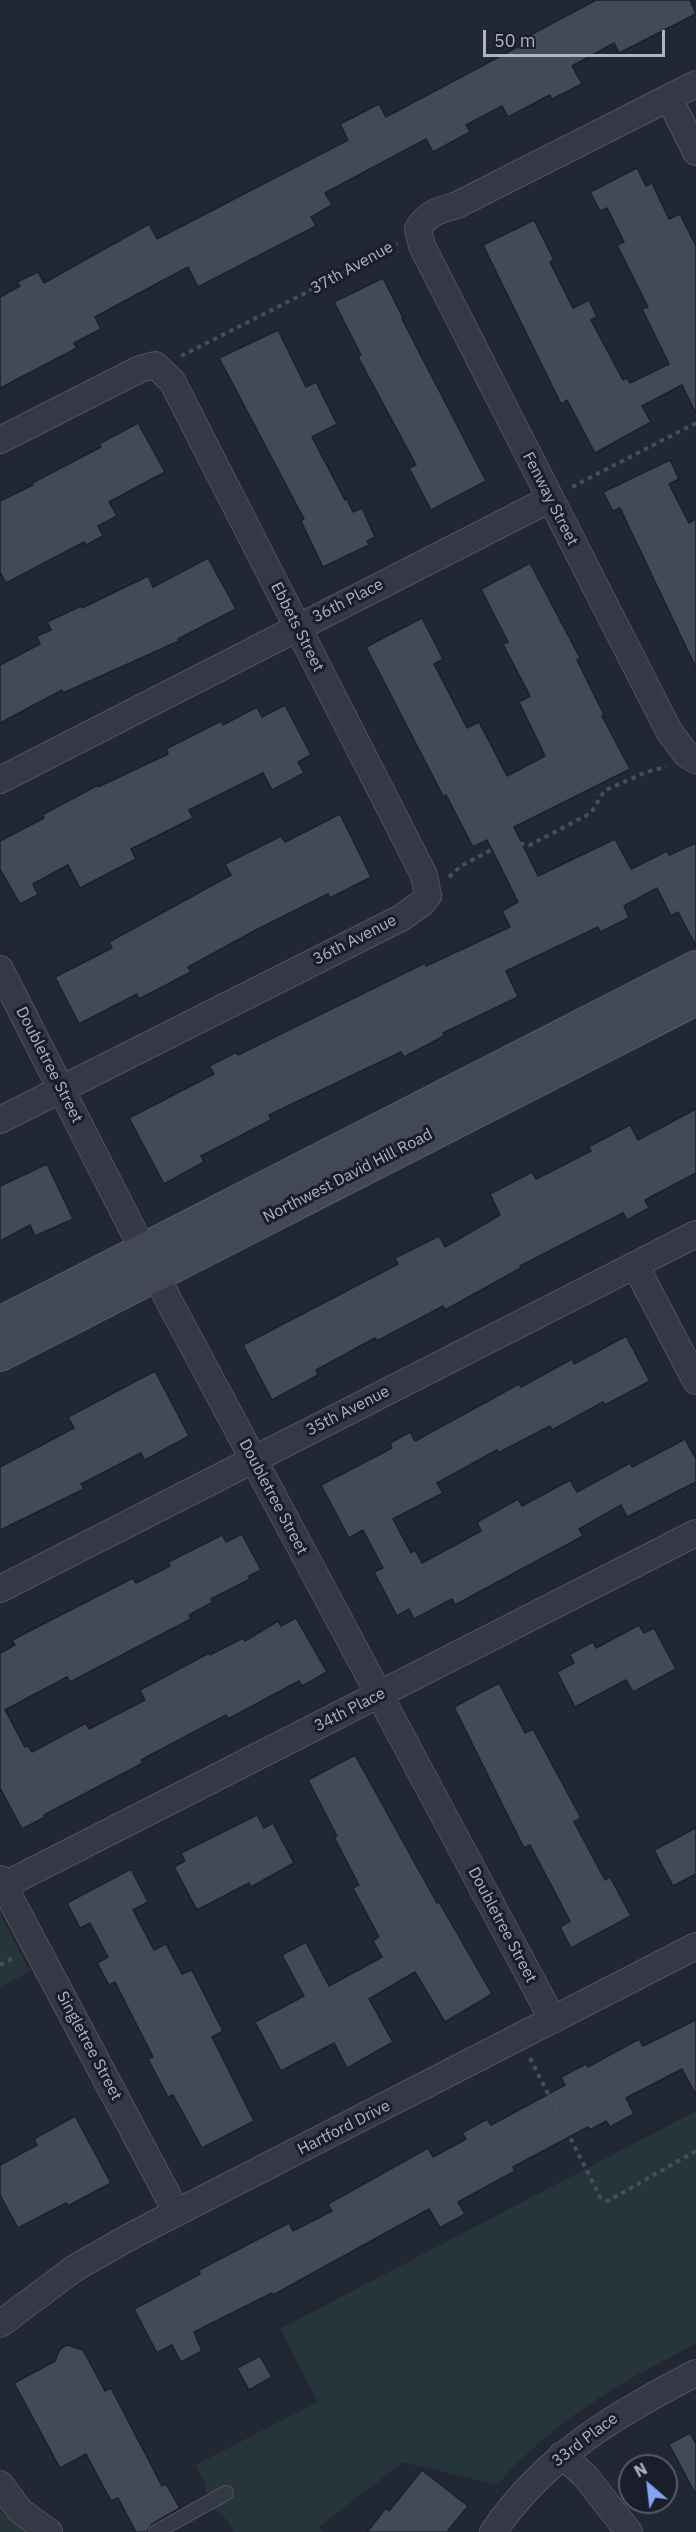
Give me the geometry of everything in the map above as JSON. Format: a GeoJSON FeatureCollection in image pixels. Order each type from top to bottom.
{"type":"FeatureCollection","features":[{"type":"Feature","properties":{"kind":"street"},"geometry":{"type":"LineString","coordinates":[[418,230],[423,219],[431,214],[457,205],[696,84]]}},
{"type":"Feature","properties":{"kind":"street"},"geometry":{"type":"LineString","coordinates":[[669,98],[696,152]]}},
{"type":"Feature","properties":{"kind":"street","name":"Fenway Street"},"geometry":{"type":"LineString","coordinates":[[418,230],[422,246],[669,731],[677,744],[696,760]]}},
{"type":"Feature","properties":{"kind":"street"},"geometry":{"type":"LineString","coordinates":[[0,440],[140,369],[155,365]]}},
{"type":"Feature","properties":{"kind":"street","name":"Ebbets Street"},"geometry":{"type":"LineString","coordinates":[[155,365],[172,381],[424,875],[428,896]]}},
{"type":"Feature","properties":{"kind":"street","name":"36th Place"},"geometry":{"type":"LineString","coordinates":[[0,780],[550,499]]}},
{"type":"Feature","properties":{"kind":"street","name":"36th Avenue"},"geometry":{"type":"LineString","coordinates":[[0,1120],[401,918],[428,896]]}},
{"type":"Feature","properties":{"kind":"street","name":"Northwest David Hill Road"},"geometry":{"type":"LineString","coordinates":[[0,1354],[150,1262],[696,968]]}},
{"type":"Feature","properties":{"kind":"street","name":"Doubletree Street"},"geometry":{"type":"LineString","coordinates":[[0,969],[253,1459],[553,2020]]}},
{"type":"Feature","properties":{"kind":"street","name":"Northwest David Hill Road"},"geometry":{"type":"LineString","coordinates":[[0,1324],[150,1262],[696,998]]}},
{"type":"Feature","properties":{"kind":"street","name":"35th Avenue"},"geometry":{"type":"LineString","coordinates":[[0,1589],[696,1234]]}},
{"type":"Feature","properties":{"kind":"street"},"geometry":{"type":"LineString","coordinates":[[635,1265],[696,1381]]}},
{"type":"Feature","properties":{"kind":"street","name":"34th Place"},"geometry":{"type":"LineString","coordinates":[[2,1882],[379,1695],[696,1533]]}},
{"type":"Feature","properties":{"kind":"street","name":"Singletree Street"},"geometry":{"type":"LineString","coordinates":[[2,1882],[177,2213]]}},
{"type":"Feature","properties":{"kind":"street","name":"Hartford Drive"},"geometry":{"type":"LineString","coordinates":[[0,2324],[75,2268],[177,2213],[696,1946]]}},
{"type":"Feature","properties":{"kind":"street","name":"33rd Place"},"geometry":{"type":"LineString","coordinates":[[493,2532],[525,2491],[562,2455],[628,2408],[696,2373]]}},
{"type":"Feature","properties":{"kind":"street"},"geometry":{"type":"LineString","coordinates":[[562,2455],[586,2477],[629,2532]]}},
{"type":"Feature","properties":{"kind":"street"},"geometry":{"type":"LineString","coordinates":[[0,2484],[20,2511],[49,2532]]}},
{"type":"Feature","properties":{"kind":"lane"},"geometry":{"type":"LineString","coordinates":[[156,2532],[226,2493]]}},
{"type":"Feature","properties":{"kind":"path","name":"37th Avenue"},"geometry":{"type":"LineString","coordinates":[[155,365],[194,351],[384,254],[418,230]]}},
{"type":"Feature","properties":{"kind":"path"},"geometry":{"type":"LineString","coordinates":[[550,499],[696,423]]}},
{"type":"Feature","properties":{"kind":"path"},"geometry":{"type":"LineString","coordinates":[[428,896],[461,866],[506,842],[530,845],[591,813],[604,791],[646,772],[696,760]]}},
{"type":"Feature","properties":{"kind":"path"},"geometry":{"type":"LineString","coordinates":[[0,1965],[15,1957]]}},
{"type":"Feature","properties":{"kind":"path"},"geometry":{"type":"LineString","coordinates":[[520,2037],[600,2197],[608,2201],[696,2151]]}},
{"type":"Feature","properties":{"kind":"shaded area"},"geometry":{"type":"Polygon","coordinates":[[[0,1914],[30,1971],[0,1987],[0,1914]]]}},
{"type":"Feature","properties":{"kind":"shaded area"},"geometry":{"type":"Polygon","coordinates":[[[696,2111],[696,2344],[589,2404],[543,2440],[497,2485],[403,2462],[319,2527],[324,2532],[234,2532],[228,2521],[208,2503],[205,2483],[195,2465],[318,2402],[280,2329],[696,2111]]]}},
{"type":"Feature","properties":{"kind":"shaded area"},"geometry":{"type":"Polygon","coordinates":[[[0,2511],[23,2532],[0,2532],[0,2511]]]}},
{"type":"Feature","properties":{"kind":"building"},"geometry":{"type":"Polygon","coordinates":[[[596,0],[690,0],[696,14],[619,53],[614,43],[572,66],[582,84],[552,99],[550,95],[508,117],[502,106],[466,125],[470,132],[433,152],[426,139],[325,193],[332,205],[311,217],[316,226],[198,287],[188,267],[95,317],[101,329],[74,343],[77,348],[0,388],[0,297],[20,286],[17,282],[38,272],[44,283],[149,224],[157,239],[348,140],[340,124],[379,104],[386,117],[525,43],[523,39],[596,0]]]}},
{"type":"Feature","properties":{"kind":"building"},"geometry":{"type":"Polygon","coordinates":[[[637,168],[646,186],[652,183],[669,219],[680,214],[696,246],[696,414],[682,385],[642,406],[651,422],[595,453],[567,400],[561,404],[483,245],[534,220],[554,260],[550,262],[573,308],[589,300],[597,317],[591,320],[623,380],[627,378],[630,383],[669,364],[642,309],[648,307],[617,245],[624,242],[607,208],[600,211],[590,192],[637,168]]]}},
{"type":"Feature","properties":{"kind":"building"},"geometry":{"type":"Polygon","coordinates":[[[383,278],[486,481],[431,510],[409,468],[416,465],[358,357],[361,355],[334,302],[383,278]]]}},
{"type":"Feature","properties":{"kind":"building"},"geometry":{"type":"Polygon","coordinates":[[[278,330],[306,387],[316,382],[337,424],[312,437],[345,500],[347,499],[353,512],[362,508],[375,537],[367,541],[369,545],[323,567],[301,521],[304,519],[219,358],[278,330]]]}},
{"type":"Feature","properties":{"kind":"building"},"geometry":{"type":"Polygon","coordinates":[[[138,423],[165,472],[109,502],[117,516],[98,526],[103,536],[86,545],[84,542],[6,583],[0,572],[0,501],[101,447],[99,444],[138,423]]]}},
{"type":"Feature","properties":{"kind":"building"},"geometry":{"type":"Polygon","coordinates":[[[670,460],[679,479],[669,484],[689,523],[696,519],[696,668],[620,508],[613,511],[603,492],[670,460]]]}},
{"type":"Feature","properties":{"kind":"building"},"geometry":{"type":"Polygon","coordinates":[[[208,558],[236,609],[178,639],[179,641],[63,693],[62,690],[0,723],[0,665],[40,644],[37,636],[51,630],[47,622],[148,576],[153,587],[208,558]]]}},
{"type":"Feature","properties":{"kind":"building"},"geometry":{"type":"Polygon","coordinates":[[[530,563],[580,658],[577,660],[604,715],[602,716],[630,769],[514,827],[538,876],[615,839],[631,869],[667,851],[669,855],[696,843],[696,946],[678,912],[671,916],[657,888],[624,906],[629,918],[600,932],[598,927],[506,971],[518,997],[443,1033],[444,1036],[404,1057],[401,1052],[269,1115],[271,1120],[201,1156],[204,1162],[164,1184],[129,1118],[214,1074],[209,1066],[237,1052],[238,1055],[425,963],[426,966],[510,927],[502,911],[518,902],[487,840],[473,847],[446,795],[443,796],[366,647],[422,618],[443,659],[434,664],[467,728],[479,722],[507,776],[545,756],[519,702],[530,696],[503,644],[508,642],[481,589],[530,563]]]}},
{"type":"Feature","properties":{"kind":"building"},"geometry":{"type":"Polygon","coordinates":[[[285,705],[311,755],[298,762],[304,773],[272,790],[263,773],[189,810],[193,818],[131,849],[136,859],[80,888],[68,865],[33,884],[38,895],[20,904],[0,869],[0,841],[44,818],[42,815],[98,785],[98,787],[168,754],[166,749],[221,721],[223,725],[257,707],[262,717],[285,705]]]}},
{"type":"Feature","properties":{"kind":"building"},"geometry":{"type":"Polygon","coordinates":[[[340,814],[371,877],[330,898],[328,894],[256,930],[188,967],[191,972],[139,999],[137,994],[79,1024],[55,977],[112,948],[109,942],[231,875],[225,864],[281,836],[285,842],[340,814]]]}},
{"type":"Feature","properties":{"kind":"building"},"geometry":{"type":"Polygon","coordinates":[[[696,1109],[696,1173],[645,1200],[649,1208],[627,1220],[623,1213],[520,1266],[521,1268],[445,1310],[443,1306],[377,1341],[375,1338],[316,1370],[318,1375],[272,1400],[243,1345],[398,1264],[395,1258],[439,1236],[445,1247],[500,1215],[490,1194],[532,1172],[536,1179],[591,1151],[588,1147],[630,1125],[638,1140],[696,1109]]]}},
{"type":"Feature","properties":{"kind":"building"},"geometry":{"type":"Polygon","coordinates":[[[47,1164],[73,1219],[35,1236],[30,1225],[0,1241],[0,1186],[47,1164]]]}},
{"type":"Feature","properties":{"kind":"building"},"geometry":{"type":"Polygon","coordinates":[[[626,1336],[650,1381],[605,1405],[603,1402],[552,1430],[550,1426],[498,1453],[497,1450],[437,1483],[443,1493],[393,1519],[411,1553],[415,1550],[422,1563],[481,1531],[477,1522],[518,1499],[522,1506],[570,1480],[577,1492],[630,1463],[632,1467],[685,1439],[696,1459],[696,1482],[627,1517],[621,1505],[579,1529],[583,1536],[455,1605],[452,1599],[414,1619],[409,1609],[397,1616],[374,1572],[383,1568],[363,1530],[349,1538],[321,1485],[392,1448],[390,1443],[410,1432],[415,1441],[519,1384],[521,1387],[572,1359],[574,1364],[626,1336]]]}},
{"type":"Feature","properties":{"kind":"building"},"geometry":{"type":"Polygon","coordinates":[[[155,1371],[189,1436],[145,1460],[141,1453],[81,1484],[84,1489],[0,1530],[0,1467],[74,1428],[68,1417],[155,1371]]]}},
{"type":"Feature","properties":{"kind":"building"},"geometry":{"type":"Polygon","coordinates":[[[242,1534],[261,1570],[249,1576],[250,1579],[211,1599],[213,1602],[189,1615],[191,1619],[70,1682],[67,1677],[5,1710],[25,1747],[28,1746],[32,1752],[86,1723],[89,1729],[145,1700],[140,1690],[209,1653],[210,1655],[243,1638],[245,1641],[278,1621],[281,1626],[296,1618],[327,1672],[302,1686],[299,1681],[228,1719],[226,1715],[141,1760],[143,1763],[22,1829],[0,1788],[0,1653],[15,1645],[12,1640],[133,1578],[136,1583],[170,1566],[168,1562],[222,1535],[226,1542],[242,1534]]]}},
{"type":"Feature","properties":{"kind":"building"},"geometry":{"type":"Polygon","coordinates":[[[639,1625],[644,1633],[654,1628],[676,1669],[633,1692],[626,1680],[575,1707],[557,1672],[574,1663],[570,1654],[593,1642],[596,1648],[639,1625]]]}},
{"type":"Feature","properties":{"kind":"building"},"geometry":{"type":"Polygon","coordinates":[[[499,1683],[525,1733],[533,1729],[581,1818],[574,1822],[605,1880],[610,1877],[631,1916],[571,1948],[560,1927],[570,1921],[530,1845],[524,1848],[454,1707],[499,1683]]]}},
{"type":"Feature","properties":{"kind":"building"},"geometry":{"type":"Polygon","coordinates":[[[355,1755],[437,1903],[439,1902],[492,1994],[445,2022],[415,1972],[369,1999],[393,2042],[347,2068],[334,2043],[281,2071],[255,2022],[304,1996],[282,1955],[306,1942],[329,1986],[382,1957],[373,1941],[379,1937],[353,1888],[359,1885],[308,1780],[355,1755]]]}},
{"type":"Feature","properties":{"kind":"building"},"geometry":{"type":"Polygon","coordinates":[[[257,1815],[264,1828],[273,1823],[294,1863],[251,1887],[249,1883],[197,1910],[174,1867],[185,1861],[181,1853],[257,1815]]]}},
{"type":"Feature","properties":{"kind":"building"},"geometry":{"type":"Polygon","coordinates":[[[696,1828],[696,1874],[673,1886],[654,1850],[696,1828]]]}},
{"type":"Feature","properties":{"kind":"building"},"geometry":{"type":"Polygon","coordinates":[[[131,1869],[148,1902],[133,1910],[154,1950],[166,1944],[182,1974],[192,1970],[223,2031],[212,2037],[254,2121],[202,2148],[173,2095],[168,2097],[148,2059],[153,2057],[115,1982],[109,1985],[97,1963],[108,1957],[90,1923],[80,1928],[67,1903],[131,1869]]]}},
{"type":"Feature","properties":{"kind":"building"},"geometry":{"type":"Polygon","coordinates":[[[696,2020],[696,2095],[682,2069],[626,2098],[634,2114],[610,2127],[606,2121],[590,2130],[588,2127],[513,2167],[515,2171],[458,2202],[465,2214],[440,2228],[429,2209],[273,2295],[272,2293],[194,2332],[202,2351],[181,2362],[172,2345],[157,2353],[134,2309],[200,2274],[199,2270],[289,2223],[293,2231],[332,2211],[328,2204],[428,2148],[433,2157],[466,2139],[462,2133],[487,2119],[491,2125],[565,2085],[561,2077],[586,2064],[588,2067],[639,2039],[643,2046],[696,2020]]]}},
{"type":"Feature","properties":{"kind":"building"},"geometry":{"type":"Polygon","coordinates":[[[75,2116],[111,2183],[68,2206],[66,2203],[18,2228],[0,2195],[0,2165],[37,2145],[34,2139],[75,2116]]]}},
{"type":"Feature","properties":{"kind":"building"},"geometry":{"type":"Polygon","coordinates":[[[67,2345],[83,2350],[105,2391],[111,2388],[162,2486],[166,2484],[180,2508],[152,2524],[147,2532],[136,2532],[118,2498],[111,2501],[86,2454],[60,2468],[14,2383],[55,2361],[60,2349],[67,2345]]]}},
{"type":"Feature","properties":{"kind":"building"},"geometry":{"type":"Polygon","coordinates":[[[260,2356],[272,2377],[249,2390],[237,2368],[260,2356]]]}},
{"type":"Feature","properties":{"kind":"building"},"geometry":{"type":"Polygon","coordinates":[[[690,2433],[696,2444],[696,2495],[678,2461],[678,2454],[674,2454],[669,2444],[690,2433]]]}},
{"type":"Feature","properties":{"kind":"building"},"geometry":{"type":"Polygon","coordinates":[[[422,2470],[468,2506],[447,2532],[367,2532],[386,2508],[389,2511],[422,2470]]]}}]}
